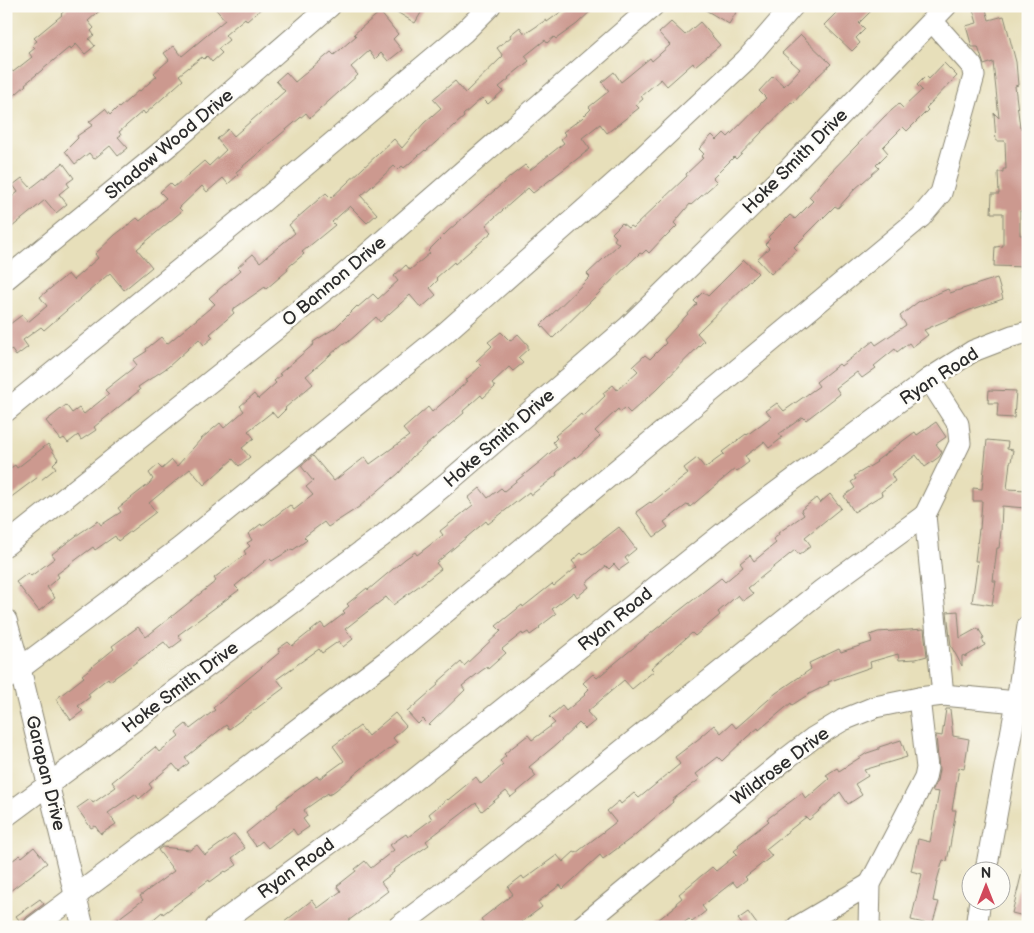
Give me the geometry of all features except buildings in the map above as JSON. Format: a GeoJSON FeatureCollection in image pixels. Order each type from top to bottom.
{"type":"FeatureCollection","features":[{"type":"Feature","properties":{"kind":"street","name":"Shadow Wood Drive"},"geometry":{"type":"LineString","coordinates":[[6,279],[173,142],[330,6]]}},
{"type":"Feature","properties":{"kind":"street"},"geometry":{"type":"LineString","coordinates":[[6,411],[256,207],[490,6]]}},
{"type":"Feature","properties":{"kind":"street","name":"O Bannon Drive"},"geometry":{"type":"LineString","coordinates":[[6,545],[340,278],[653,6]]}},
{"type":"Feature","properties":{"kind":"street"},"geometry":{"type":"LineString","coordinates":[[13,674],[180,548],[445,333],[628,171],[740,67],[793,6]]}},
{"type":"Feature","properties":{"kind":"street"},"geometry":{"type":"LineString","coordinates":[[34,927],[388,660],[921,216],[941,193],[974,76],[972,66],[939,14]]}},
{"type":"Feature","properties":{"kind":"street","name":"Hoke Smith Drive"},"geometry":{"type":"LineString","coordinates":[[6,816],[381,537],[447,483],[628,327],[782,176],[939,14]]}},
{"type":"Feature","properties":{"kind":"street","name":"Ryan Road"},"geometry":{"type":"LineString","coordinates":[[215,927],[385,803],[747,514],[929,378],[973,351],[1028,332]]}},
{"type":"Feature","properties":{"kind":"street"},"geometry":{"type":"LineString","coordinates":[[398,927],[463,878],[822,590],[925,515],[960,443],[958,424],[929,378]]}},
{"type":"Feature","properties":{"kind":"street"},"geometry":{"type":"LineString","coordinates":[[925,515],[943,695]]}},
{"type":"Feature","properties":{"kind":"street","name":"Garapan Drive"},"geometry":{"type":"LineString","coordinates":[[6,620],[13,674],[49,785],[83,927]]}},
{"type":"Feature","properties":{"kind":"street"},"geometry":{"type":"LineString","coordinates":[[988,860],[1017,702],[1028,626]]}},
{"type":"Feature","properties":{"kind":"street","name":"Wildrose Drive"},"geometry":{"type":"LineString","coordinates":[[581,927],[813,738],[843,720],[875,707],[943,695],[1017,702]]}},
{"type":"Feature","properties":{"kind":"street"},"geometry":{"type":"LineString","coordinates":[[869,927],[870,884],[925,778],[927,768],[919,698]]}},
{"type":"Feature","properties":{"kind":"street"},"geometry":{"type":"LineString","coordinates":[[797,927],[870,884]]}},
{"type":"Feature","properties":{"kind":"street"},"geometry":{"type":"LineString","coordinates":[[976,927],[979,910]]}}]}
